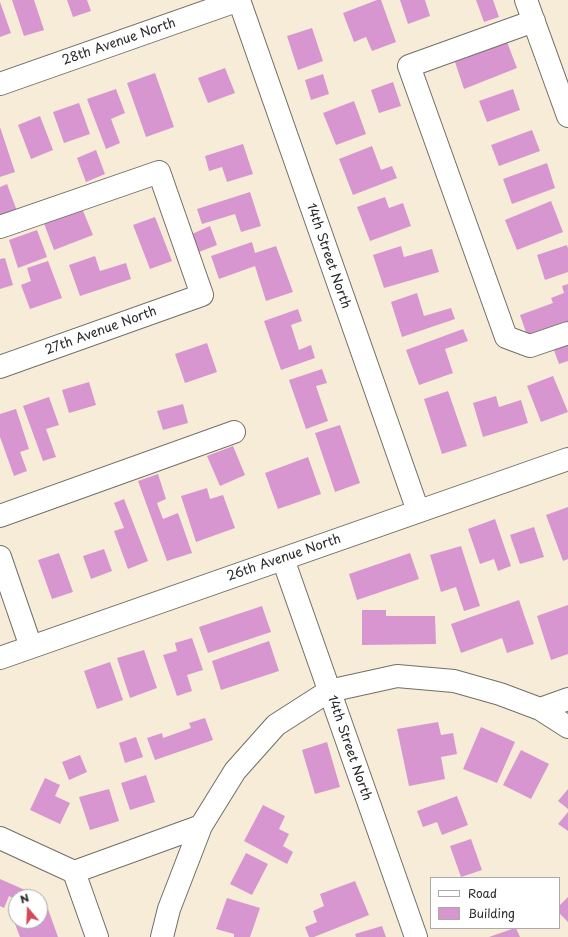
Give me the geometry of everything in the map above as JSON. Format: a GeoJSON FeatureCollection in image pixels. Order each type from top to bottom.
{"type":"FeatureCollection","features":[{"type":"Feature","properties":{"kind":"street","name":"28th Avenue North"},"geometry":{"type":"LineString","coordinates":[[0,84],[239,0]]}},
{"type":"Feature","properties":{"kind":"street","name":"14th Street North"},"geometry":{"type":"LineString","coordinates":[[239,0],[418,512]]}},
{"type":"Feature","properties":{"kind":"street"},"geometry":{"type":"LineString","coordinates":[[526,0],[568,116]]}},
{"type":"Feature","properties":{"kind":"street"},"geometry":{"type":"LineString","coordinates":[[534,21],[410,66],[506,337],[530,346],[568,332]]}},
{"type":"Feature","properties":{"kind":"street","name":"27th Avenue North"},"geometry":{"type":"LineString","coordinates":[[0,228],[159,172],[202,294],[0,367]]}},
{"type":"Feature","properties":{"kind":"street"},"geometry":{"type":"LineString","coordinates":[[0,516],[234,432]]}},
{"type":"Feature","properties":{"kind":"street","name":"26th Avenue North"},"geometry":{"type":"LineString","coordinates":[[0,658],[568,459]]}},
{"type":"Feature","properties":{"kind":"street"},"geometry":{"type":"LineString","coordinates":[[0,557],[31,647]]}},
{"type":"Feature","properties":{"kind":"street","name":"14th Street North"},"geometry":{"type":"LineString","coordinates":[[283,559],[416,937]]}},
{"type":"Feature","properties":{"kind":"street"},"geometry":{"type":"LineString","coordinates":[[162,937],[169,909],[201,826],[235,771],[276,725],[329,691],[397,676],[454,681],[500,694],[540,709],[568,727]]}},
{"type":"Feature","properties":{"kind":"street"},"geometry":{"type":"LineString","coordinates":[[540,709],[568,699]]}},
{"type":"Feature","properties":{"kind":"street"},"geometry":{"type":"LineString","coordinates":[[0,838],[74,872],[201,826]]}},
{"type":"Feature","properties":{"kind":"street"},"geometry":{"type":"LineString","coordinates":[[74,872],[97,937]]}},
{"type":"Feature","properties":{"kind":"building"},"geometry":{"type":"Polygon","coordinates":[[[12,0],[34,0],[44,30],[24,36],[12,0]]]}},
{"type":"Feature","properties":{"kind":"building"},"geometry":{"type":"Polygon","coordinates":[[[67,0],[87,0],[91,11],[73,17],[67,0]]]}},
{"type":"Feature","properties":{"kind":"building"},"geometry":{"type":"Polygon","coordinates":[[[377,0],[381,0],[396,42],[372,51],[366,37],[354,42],[343,13],[377,0]]]}},
{"type":"Feature","properties":{"kind":"building"},"geometry":{"type":"Polygon","coordinates":[[[400,0],[425,0],[430,16],[408,24],[400,0]]]}},
{"type":"Feature","properties":{"kind":"building"},"geometry":{"type":"Polygon","coordinates":[[[476,0],[493,0],[499,17],[484,22],[476,0]]]}},
{"type":"Feature","properties":{"kind":"building"},"geometry":{"type":"Polygon","coordinates":[[[0,2],[11,33],[0,37],[0,2]]]}},
{"type":"Feature","properties":{"kind":"building"},"geometry":{"type":"Polygon","coordinates":[[[312,28],[323,61],[298,70],[287,36],[312,28]]]}},
{"type":"Feature","properties":{"kind":"building"},"geometry":{"type":"Polygon","coordinates":[[[507,42],[517,68],[464,89],[455,62],[507,42]]]}},
{"type":"Feature","properties":{"kind":"building"},"geometry":{"type":"Polygon","coordinates":[[[225,68],[235,93],[208,103],[198,78],[225,68]]]}},
{"type":"Feature","properties":{"kind":"building"},"geometry":{"type":"Polygon","coordinates":[[[155,73],[174,127],[146,137],[127,83],[155,73]]]}},
{"type":"Feature","properties":{"kind":"building"},"geometry":{"type":"Polygon","coordinates":[[[323,74],[329,94],[311,100],[305,80],[323,74]]]}},
{"type":"Feature","properties":{"kind":"building"},"geometry":{"type":"Polygon","coordinates":[[[393,82],[401,106],[379,113],[371,90],[393,82]]]}},
{"type":"Feature","properties":{"kind":"building"},"geometry":{"type":"Polygon","coordinates":[[[116,89],[125,113],[111,119],[120,143],[106,149],[87,99],[116,89]]]}},
{"type":"Feature","properties":{"kind":"building"},"geometry":{"type":"Polygon","coordinates":[[[513,89],[520,110],[487,122],[479,101],[513,89]]]}},
{"type":"Feature","properties":{"kind":"building"},"geometry":{"type":"Polygon","coordinates":[[[354,101],[366,134],[336,145],[323,113],[354,101]]]}},
{"type":"Feature","properties":{"kind":"building"},"geometry":{"type":"Polygon","coordinates":[[[79,103],[90,134],[64,143],[53,112],[79,103]]]}},
{"type":"Feature","properties":{"kind":"building"},"geometry":{"type":"Polygon","coordinates":[[[40,116],[53,150],[31,159],[18,125],[40,116]]]}},
{"type":"Feature","properties":{"kind":"building"},"geometry":{"type":"Polygon","coordinates":[[[0,127],[15,172],[0,177],[0,127]]]}},
{"type":"Feature","properties":{"kind":"building"},"geometry":{"type":"Polygon","coordinates":[[[532,130],[540,151],[499,166],[491,145],[532,130]]]}},
{"type":"Feature","properties":{"kind":"building"},"geometry":{"type":"Polygon","coordinates":[[[243,144],[253,174],[227,182],[222,167],[209,171],[205,156],[243,144]]]}},
{"type":"Feature","properties":{"kind":"building"},"geometry":{"type":"Polygon","coordinates":[[[372,146],[381,170],[392,166],[397,178],[353,195],[339,159],[372,146]]]}},
{"type":"Feature","properties":{"kind":"building"},"geometry":{"type":"Polygon","coordinates":[[[96,150],[105,174],[86,182],[77,158],[96,150]]]}},
{"type":"Feature","properties":{"kind":"building"},"geometry":{"type":"Polygon","coordinates":[[[547,163],[555,188],[512,204],[503,179],[547,163]]]}},
{"type":"Feature","properties":{"kind":"building"},"geometry":{"type":"Polygon","coordinates":[[[7,184],[17,211],[0,218],[0,187],[7,184]]]}},
{"type":"Feature","properties":{"kind":"building"},"geometry":{"type":"Polygon","coordinates":[[[250,192],[261,226],[241,232],[235,214],[202,224],[197,209],[250,192]]]}},
{"type":"Feature","properties":{"kind":"building"},"geometry":{"type":"Polygon","coordinates":[[[385,197],[389,208],[403,203],[411,226],[370,241],[357,207],[385,197]]]}},
{"type":"Feature","properties":{"kind":"building"},"geometry":{"type":"Polygon","coordinates":[[[551,201],[563,232],[517,250],[505,220],[551,201]]]}},
{"type":"Feature","properties":{"kind":"building"},"geometry":{"type":"Polygon","coordinates":[[[81,206],[93,235],[54,250],[43,221],[81,206]]]}},
{"type":"Feature","properties":{"kind":"building"},"geometry":{"type":"Polygon","coordinates":[[[155,217],[172,261],[150,269],[133,225],[155,217]]]}},
{"type":"Feature","properties":{"kind":"building"},"geometry":{"type":"Polygon","coordinates":[[[210,226],[217,245],[199,252],[192,234],[210,226]]]}},
{"type":"Feature","properties":{"kind":"building"},"geometry":{"type":"Polygon","coordinates":[[[37,230],[47,257],[18,268],[9,240],[37,230]]]}},
{"type":"Feature","properties":{"kind":"building"},"geometry":{"type":"Polygon","coordinates":[[[252,242],[255,253],[276,246],[293,292],[266,301],[255,266],[219,279],[211,256],[252,242]]]}},
{"type":"Feature","properties":{"kind":"building"},"geometry":{"type":"Polygon","coordinates":[[[567,245],[568,272],[545,280],[537,255],[567,245]]]}},
{"type":"Feature","properties":{"kind":"building"},"geometry":{"type":"Polygon","coordinates":[[[401,246],[404,257],[432,249],[439,272],[384,288],[373,255],[401,246]]]}},
{"type":"Feature","properties":{"kind":"building"},"geometry":{"type":"Polygon","coordinates":[[[95,256],[100,271],[126,263],[131,279],[80,296],[69,265],[95,256]]]}},
{"type":"Feature","properties":{"kind":"building"},"geometry":{"type":"Polygon","coordinates":[[[5,258],[13,285],[0,289],[0,259],[5,258]]]}},
{"type":"Feature","properties":{"kind":"building"},"geometry":{"type":"Polygon","coordinates":[[[48,261],[62,298],[30,309],[21,285],[31,281],[27,268],[48,261]]]}},
{"type":"Feature","properties":{"kind":"building"},"geometry":{"type":"Polygon","coordinates":[[[568,284],[568,321],[527,335],[520,315],[553,303],[551,298],[564,293],[562,286],[568,284]]]}},
{"type":"Feature","properties":{"kind":"building"},"geometry":{"type":"Polygon","coordinates":[[[417,293],[424,316],[451,308],[455,319],[402,337],[391,302],[417,293]]]}},
{"type":"Feature","properties":{"kind":"building"},"geometry":{"type":"Polygon","coordinates":[[[298,309],[302,321],[291,325],[299,350],[311,345],[315,358],[281,370],[264,321],[298,309]]]}},
{"type":"Feature","properties":{"kind":"building"},"geometry":{"type":"Polygon","coordinates":[[[463,329],[468,341],[445,349],[453,373],[419,385],[406,350],[463,329]]]}},
{"type":"Feature","properties":{"kind":"building"},"geometry":{"type":"Polygon","coordinates":[[[568,340],[568,361],[559,364],[552,345],[568,340]]]}},
{"type":"Feature","properties":{"kind":"building"},"geometry":{"type":"Polygon","coordinates":[[[207,343],[217,372],[185,383],[175,354],[207,343]]]}},
{"type":"Feature","properties":{"kind":"building"},"geometry":{"type":"Polygon","coordinates":[[[322,369],[327,383],[316,386],[328,421],[306,429],[289,380],[322,369]]]}},
{"type":"Feature","properties":{"kind":"building"},"geometry":{"type":"Polygon","coordinates":[[[553,376],[568,412],[541,422],[527,386],[553,376]]]}},
{"type":"Feature","properties":{"kind":"building"},"geometry":{"type":"Polygon","coordinates":[[[89,382],[96,405],[69,413],[62,390],[89,382]]]}},
{"type":"Feature","properties":{"kind":"building"},"geometry":{"type":"Polygon","coordinates":[[[448,391],[467,446],[442,454],[424,399],[448,391]]]}},
{"type":"Feature","properties":{"kind":"building"},"geometry":{"type":"Polygon","coordinates":[[[496,396],[499,407],[521,400],[528,423],[483,437],[473,403],[496,396]]]}},
{"type":"Feature","properties":{"kind":"building"},"geometry":{"type":"Polygon","coordinates":[[[49,397],[59,425],[46,429],[56,457],[43,461],[23,406],[49,397]]]}},
{"type":"Feature","properties":{"kind":"building"},"geometry":{"type":"Polygon","coordinates":[[[183,404],[188,423],[163,430],[157,411],[183,404]]]}},
{"type":"Feature","properties":{"kind":"building"},"geometry":{"type":"Polygon","coordinates":[[[16,409],[29,449],[20,452],[27,471],[14,476],[0,437],[0,414],[16,409]]]}},
{"type":"Feature","properties":{"kind":"building"},"geometry":{"type":"Polygon","coordinates":[[[340,425],[360,483],[335,492],[315,433],[340,425]]]}},
{"type":"Feature","properties":{"kind":"building"},"geometry":{"type":"Polygon","coordinates":[[[233,446],[245,475],[220,486],[207,456],[233,446]]]}},
{"type":"Feature","properties":{"kind":"building"},"geometry":{"type":"Polygon","coordinates":[[[308,457],[321,494],[278,509],[265,473],[308,457]]]}},
{"type":"Feature","properties":{"kind":"building"},"geometry":{"type":"Polygon","coordinates":[[[158,474],[166,499],[157,503],[163,519],[178,513],[192,553],[167,561],[138,481],[158,474]]]}},
{"type":"Feature","properties":{"kind":"building"},"geometry":{"type":"Polygon","coordinates":[[[207,488],[210,499],[223,495],[235,528],[196,542],[181,496],[207,488]]]}},
{"type":"Feature","properties":{"kind":"building"},"geometry":{"type":"Polygon","coordinates":[[[124,499],[148,561],[128,569],[114,531],[124,528],[114,503],[124,499]]]}},
{"type":"Feature","properties":{"kind":"building"},"geometry":{"type":"Polygon","coordinates":[[[568,507],[568,559],[563,561],[546,515],[568,507]]]}},
{"type":"Feature","properties":{"kind":"building"},"geometry":{"type":"Polygon","coordinates":[[[495,519],[511,566],[498,571],[494,559],[480,564],[468,529],[495,519]]]}},
{"type":"Feature","properties":{"kind":"building"},"geometry":{"type":"Polygon","coordinates":[[[534,527],[544,557],[520,564],[510,535],[534,527]]]}},
{"type":"Feature","properties":{"kind":"building"},"geometry":{"type":"Polygon","coordinates":[[[461,546],[480,606],[464,611],[456,587],[441,592],[430,555],[461,546]]]}},
{"type":"Feature","properties":{"kind":"building"},"geometry":{"type":"Polygon","coordinates":[[[104,549],[112,571],[91,579],[83,556],[104,549]]]}},
{"type":"Feature","properties":{"kind":"building"},"geometry":{"type":"Polygon","coordinates":[[[59,553],[73,592],[52,599],[38,560],[59,553]]]}},
{"type":"Feature","properties":{"kind":"building"},"geometry":{"type":"Polygon","coordinates":[[[410,553],[419,579],[357,600],[349,574],[410,553]]]}},
{"type":"Feature","properties":{"kind":"building"},"geometry":{"type":"Polygon","coordinates":[[[519,600],[534,644],[507,653],[502,638],[461,653],[451,624],[519,600]]]}},
{"type":"Feature","properties":{"kind":"building"},"geometry":{"type":"Polygon","coordinates":[[[568,605],[568,654],[551,660],[537,616],[568,605]]]}},
{"type":"Feature","properties":{"kind":"building"},"geometry":{"type":"Polygon","coordinates":[[[262,606],[271,632],[208,653],[199,627],[262,606]]]}},
{"type":"Feature","properties":{"kind":"building"},"geometry":{"type":"Polygon","coordinates":[[[362,610],[386,610],[386,616],[435,616],[436,644],[362,645],[362,610]]]}},
{"type":"Feature","properties":{"kind":"building"},"geometry":{"type":"Polygon","coordinates":[[[192,638],[203,670],[187,675],[192,691],[177,696],[163,655],[177,651],[175,643],[192,638]]]}},
{"type":"Feature","properties":{"kind":"building"},"geometry":{"type":"Polygon","coordinates":[[[269,641],[279,671],[221,690],[212,661],[269,641]]]}},
{"type":"Feature","properties":{"kind":"building"},"geometry":{"type":"Polygon","coordinates":[[[144,650],[157,688],[130,698],[117,658],[144,650]]]}},
{"type":"Feature","properties":{"kind":"building"},"geometry":{"type":"Polygon","coordinates":[[[110,662],[123,700],[97,709],[84,671],[110,662]]]}},
{"type":"Feature","properties":{"kind":"building"},"geometry":{"type":"Polygon","coordinates":[[[205,718],[213,740],[155,760],[147,738],[162,733],[163,738],[191,728],[189,723],[205,718]]]}},
{"type":"Feature","properties":{"kind":"building"},"geometry":{"type":"Polygon","coordinates":[[[438,722],[441,735],[453,733],[457,754],[441,757],[445,779],[409,786],[397,729],[438,722]]]}},
{"type":"Feature","properties":{"kind":"building"},"geometry":{"type":"Polygon","coordinates":[[[481,727],[515,742],[497,783],[463,769],[481,727]]]}},
{"type":"Feature","properties":{"kind":"building"},"geometry":{"type":"Polygon","coordinates":[[[136,737],[143,757],[125,763],[119,743],[136,737]]]}},
{"type":"Feature","properties":{"kind":"building"},"geometry":{"type":"Polygon","coordinates":[[[327,742],[340,787],[315,794],[302,750],[327,742]]]}},
{"type":"Feature","properties":{"kind":"building"},"geometry":{"type":"Polygon","coordinates":[[[521,750],[549,764],[531,799],[503,785],[521,750]]]}},
{"type":"Feature","properties":{"kind":"building"},"geometry":{"type":"Polygon","coordinates":[[[80,755],[87,772],[69,780],[62,762],[80,755]]]}},
{"type":"Feature","properties":{"kind":"building"},"geometry":{"type":"Polygon","coordinates":[[[146,775],[155,802],[130,810],[121,783],[146,775]]]}},
{"type":"Feature","properties":{"kind":"building"},"geometry":{"type":"Polygon","coordinates":[[[45,778],[60,785],[55,796],[70,803],[60,824],[30,810],[45,778]]]}},
{"type":"Feature","properties":{"kind":"building"},"geometry":{"type":"Polygon","coordinates":[[[109,789],[119,821],[90,830],[79,797],[109,789]]]}},
{"type":"Feature","properties":{"kind":"building"},"geometry":{"type":"Polygon","coordinates":[[[568,789],[568,809],[558,801],[568,789]]]}},
{"type":"Feature","properties":{"kind":"building"},"geometry":{"type":"Polygon","coordinates":[[[457,796],[468,825],[442,835],[437,822],[423,827],[417,811],[457,796]]]}},
{"type":"Feature","properties":{"kind":"building"},"geometry":{"type":"Polygon","coordinates":[[[263,805],[285,816],[279,829],[289,834],[283,846],[293,852],[287,864],[244,841],[263,805]]]}},
{"type":"Feature","properties":{"kind":"building"},"geometry":{"type":"Polygon","coordinates":[[[568,812],[568,831],[558,824],[568,812]]]}},
{"type":"Feature","properties":{"kind":"building"},"geometry":{"type":"Polygon","coordinates":[[[471,839],[482,870],[461,877],[450,846],[471,839]]]}},
{"type":"Feature","properties":{"kind":"building"},"geometry":{"type":"Polygon","coordinates":[[[246,853],[268,864],[252,895],[230,884],[246,853]]]}},
{"type":"Feature","properties":{"kind":"building"},"geometry":{"type":"Polygon","coordinates":[[[0,879],[23,889],[8,889],[8,898],[4,908],[0,906],[0,879]]]}},
{"type":"Feature","properties":{"kind":"building"},"geometry":{"type":"Polygon","coordinates":[[[355,881],[369,915],[314,937],[309,937],[305,927],[317,922],[313,911],[324,906],[320,894],[355,881]]]}},
{"type":"Feature","properties":{"kind":"building"},"geometry":{"type":"Polygon","coordinates":[[[568,897],[568,922],[560,914],[560,905],[568,897]]]}},
{"type":"Feature","properties":{"kind":"building"},"geometry":{"type":"Polygon","coordinates":[[[227,898],[260,908],[250,937],[234,937],[234,934],[216,929],[227,898]]]}},
{"type":"Feature","properties":{"kind":"building"},"geometry":{"type":"Polygon","coordinates":[[[48,909],[58,937],[20,937],[17,929],[48,929],[48,909]]]}},
{"type":"Feature","properties":{"kind":"building"},"geometry":{"type":"Polygon","coordinates":[[[382,926],[386,937],[356,937],[355,934],[382,926]]]}},
{"type":"Feature","properties":{"kind":"building"},"geometry":{"type":"Polygon","coordinates":[[[512,929],[516,929],[520,937],[489,937],[512,929]]]}}]}
